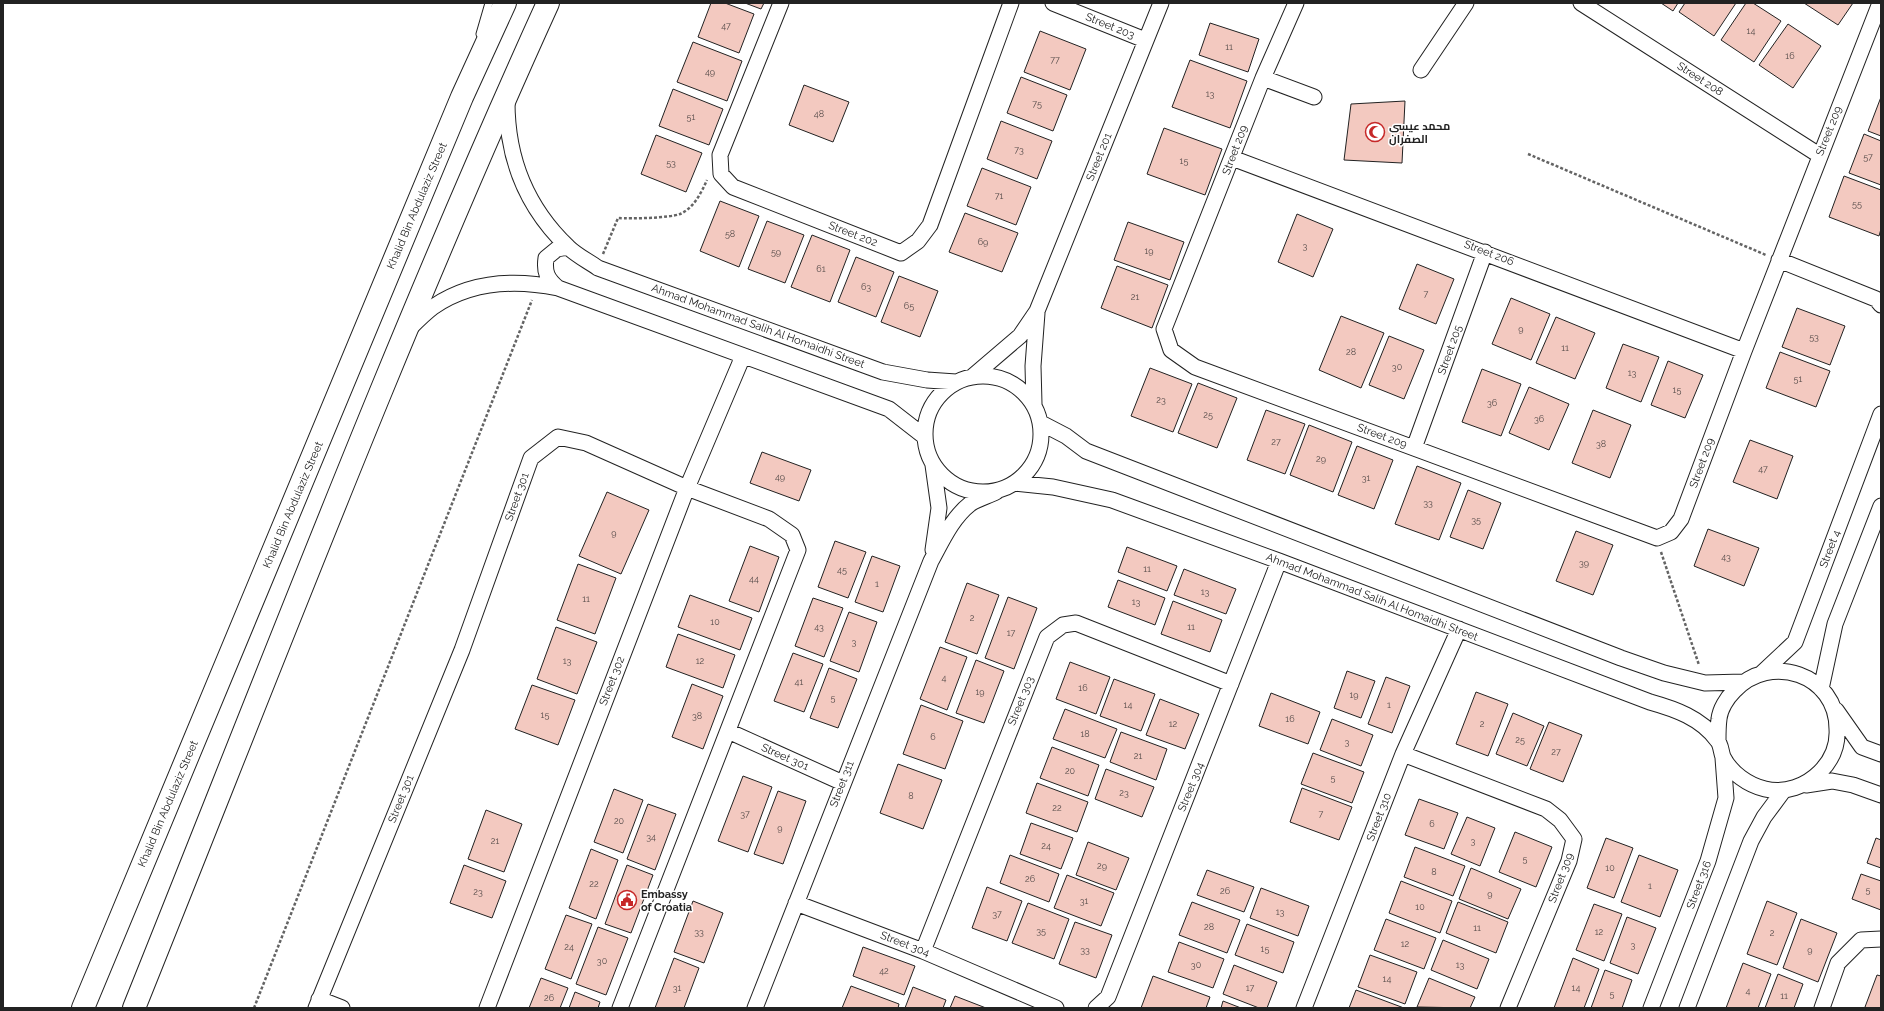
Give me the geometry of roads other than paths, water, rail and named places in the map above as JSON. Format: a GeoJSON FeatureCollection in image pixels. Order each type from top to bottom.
{"type":"FeatureCollection","features":[{"type":"Feature","properties":{"kind":"main road","name":"Khalid Bin Abdulaziz Street"},"geometry":{"type":"LineString","coordinates":[[83,1008],[462,96],[505,3]]}},
{"type":"Feature","properties":{"kind":"main road"},"geometry":{"type":"LineString","coordinates":[[134,1008],[405,332],[507,92],[548,3]]}},
{"type":"Feature","properties":{"kind":"street","name":"Street 202"},"geometry":{"type":"LineString","coordinates":[[781,3],[720,155],[721,174],[733,187],[901,253],[918,241],[930,225],[1011,3]]}},
{"type":"Feature","properties":{"kind":"street","name":"Street 203"},"geometry":{"type":"LineString","coordinates":[[1053,3],[1145,40]]}},
{"type":"Feature","properties":{"kind":"street","name":"Street 201"},"geometry":{"type":"LineString","coordinates":[[972,377],[1020,336],[1038,311],[1161,3]]}},
{"type":"Feature","properties":{"kind":"street"},"geometry":{"type":"LineString","coordinates":[[1421,70],[1466,3]]}},
{"type":"Feature","properties":{"kind":"street","name":"Street 209"},"geometry":{"type":"LineString","coordinates":[[1294,4],[1263,78],[1164,329],[1171,350],[1195,368],[1656,538],[1671,532],[1681,519],[1819,155],[1880,3]]}},
{"type":"Feature","properties":{"kind":"street","name":"Street 208"},"geometry":{"type":"LineString","coordinates":[[1587,5],[1819,155]]}},
{"type":"Feature","properties":{"kind":"street"},"geometry":{"type":"LineString","coordinates":[[1263,78],[1314,97]]}},
{"type":"Feature","properties":{"kind":"street","name":"Ahmad Mohammad Salih Al Homaidhi Street"},"geometry":{"type":"LineString","coordinates":[[507,92],[507,124],[513,159],[526,192],[543,220],[568,247],[598,268],[883,372],[927,380],[956,382]]}},
{"type":"Feature","properties":{"kind":"street","name":"Street 206"},"geometry":{"type":"LineString","coordinates":[[1232,158],[1485,252],[1744,351]]}},
{"type":"Feature","properties":{"kind":"street"},"geometry":{"type":"LineString","coordinates":[[558,288],[549,281],[544,270],[546,258],[557,249],[568,247]]}},
{"type":"Feature","properties":{"kind":"street","name":"Street 205"},"geometry":{"type":"LineString","coordinates":[[1414,448],[1485,252]]}},
{"type":"Feature","properties":{"kind":"street"},"geometry":{"type":"LineString","coordinates":[[1779,260],[1879,300]]}},
{"type":"Feature","properties":{"kind":"street"},"geometry":{"type":"LineString","coordinates":[[405,332],[433,307],[466,290],[502,283],[538,284],[558,288],[889,410],[925,438]]}},
{"type":"Feature","properties":{"kind":"street","name":"Street 201"},"geometry":{"type":"LineString","coordinates":[[1034,404],[1033,366],[1038,311]]}},
{"type":"Feature","properties":{"kind":"street","name":"Street 302"},"geometry":{"type":"LineString","coordinates":[[487,1008],[686,488],[743,356]]}},
{"type":"Feature","properties":{"kind":"street"},"geometry":{"type":"LineString","coordinates":[[992,376],[1006,380],[1023,390],[1034,404],[1041,423],[1040,450],[1026,473],[1014,484],[996,492],[976,492],[957,487],[946,479],[932,464],[925,438],[926,423],[933,404],[940,394],[956,382],[972,377],[992,376]]}},
{"type":"Feature","properties":{"kind":"street","name":"Street 4"},"geometry":{"type":"LineString","coordinates":[[1762,673],[1795,642],[1881,414]]}},
{"type":"Feature","properties":{"kind":"street"},"geometry":{"type":"LineString","coordinates":[[1041,423],[1066,436],[1086,451],[1100,457],[1621,658],[1664,673],[1705,683],[1743,682]]}},
{"type":"Feature","properties":{"kind":"street","name":"Street 301"},"geometry":{"type":"LineString","coordinates":[[342,1008],[317,1004],[462,650],[531,458],[558,437],[586,443],[686,488],[769,519],[792,535],[798,550],[620,1008]]}},
{"type":"Feature","properties":{"kind":"street","name":"Street 311"},"geometry":{"type":"LineString","coordinates":[[931,561],[939,508],[932,464]]}},
{"type":"Feature","properties":{"kind":"street","name":"Ahmad Mohammad Salih Al Homaidhi Street"},"geometry":{"type":"LineString","coordinates":[[1014,484],[1053,487],[1112,500],[1280,561],[1650,702],[1677,710],[1700,723],[1718,741]]}},
{"type":"Feature","properties":{"kind":"street","name":"Street 311"},"geometry":{"type":"LineString","coordinates":[[755,1008],[842,783],[931,561],[947,532],[970,504],[996,492]]}},
{"type":"Feature","properties":{"kind":"street"},"geometry":{"type":"LineString","coordinates":[[1822,689],[1835,624],[1881,506]]}},
{"type":"Feature","properties":{"kind":"street","name":"Street 304"},"geometry":{"type":"LineString","coordinates":[[1096,1008],[1108,997],[1280,561]]}},
{"type":"Feature","properties":{"kind":"street","name":"Street 303"},"geometry":{"type":"LineString","coordinates":[[923,951],[1047,637],[1064,625],[1076,623],[1231,684]]}},
{"type":"Feature","properties":{"kind":"street","name":"Street 310"},"geometry":{"type":"LineString","coordinates":[[1304,1008],[1403,754],[1459,629]]}},
{"type":"Feature","properties":{"kind":"street"},"geometry":{"type":"LineString","coordinates":[[1881,754],[1862,747],[1822,689],[1804,676],[1783,670],[1762,673],[1743,682],[1727,698],[1719,718],[1718,741],[1723,757],[1734,772],[1748,783],[1766,790],[1784,790],[1832,781],[1853,785],[1881,795]]}},
{"type":"Feature","properties":{"kind":"street"},"geometry":{"type":"LineString","coordinates":[[1801,786],[1815,778],[1826,766],[1834,753],[1838,737],[1837,721],[1833,706]]}},
{"type":"Feature","properties":{"kind":"street","name":"Street 301"},"geometry":{"type":"LineString","coordinates":[[728,731],[842,783]]}},
{"type":"Feature","properties":{"kind":"street","name":"Street 309"},"geometry":{"type":"LineString","coordinates":[[1403,754],[1546,809],[1560,820],[1574,839],[1570,861],[1508,1008]]}},
{"type":"Feature","properties":{"kind":"street","name":"Street 316"},"geometry":{"type":"LineString","coordinates":[[1651,1008],[1708,861],[1726,798],[1723,757]]}},
{"type":"Feature","properties":{"kind":"street"},"geometry":{"type":"LineString","coordinates":[[1687,1008],[1751,841],[1764,817],[1784,790]]}},
{"type":"Feature","properties":{"kind":"street","name":"Street 304"},"geometry":{"type":"LineString","coordinates":[[796,903],[923,951],[1056,1008]]}},
{"type":"Feature","properties":{"kind":"street"},"geometry":{"type":"LineString","coordinates":[[1822,1008],[1838,963],[1861,940],[1881,939]]}},
{"type":"Feature","properties":{"kind":"lane"},"geometry":{"type":"LineString","coordinates":[[462,96],[489,3]]}},
{"type":"Feature","properties":{"kind":"place","name":"محمد عيسى الصفران"},"geometry":{"type":"Point","coordinates":[1375,132]}},
{"type":"Feature","properties":{"kind":"place","name":"Embassy of Croatia"},"geometry":{"type":"Point","coordinates":[627,900]}}]}
